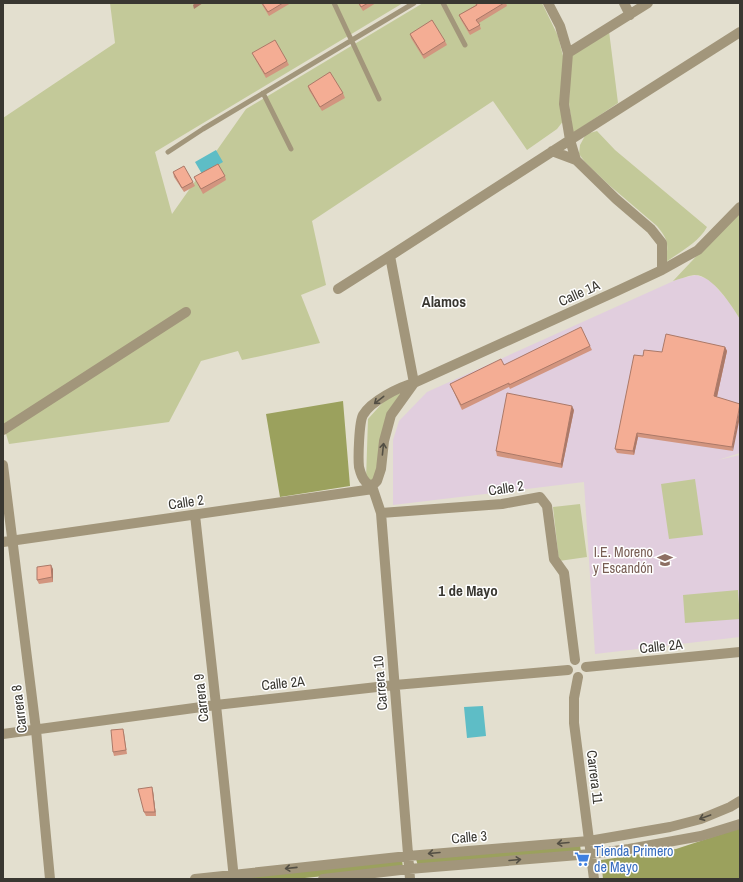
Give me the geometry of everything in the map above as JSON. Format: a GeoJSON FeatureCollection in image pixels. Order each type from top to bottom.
{"type":"FeatureCollection","features":[{"type":"Feature","properties":{"kind":"street"},"geometry":{"type":"LineString","coordinates":[[548,3],[560,26],[568,53],[564,104],[570,140],[576,160]]}},
{"type":"Feature","properties":{"kind":"street"},"geometry":{"type":"LineString","coordinates":[[624,3],[630,14]]}},
{"type":"Feature","properties":{"kind":"street"},"geometry":{"type":"LineString","coordinates":[[568,53],[648,3]]}},
{"type":"Feature","properties":{"kind":"street"},"geometry":{"type":"LineString","coordinates":[[338,289],[740,32]]}},
{"type":"Feature","properties":{"kind":"street"},"geometry":{"type":"LineString","coordinates":[[552,151],[576,160],[651,229],[662,243],[662,270]]}},
{"type":"Feature","properties":{"kind":"street","name":"Calle 1A"},"geometry":{"type":"LineString","coordinates":[[414,383],[662,270],[698,250],[740,207]]}},
{"type":"Feature","properties":{"kind":"street"},"geometry":{"type":"LineString","coordinates":[[373,488],[381,469],[384,441],[391,415],[414,383],[390,256]]}},
{"type":"Feature","properties":{"kind":"street"},"geometry":{"type":"LineString","coordinates":[[3,430],[186,312]]}},
{"type":"Feature","properties":{"kind":"street","name":"Carrera 10"},"geometry":{"type":"LineString","coordinates":[[410,874],[381,513],[373,488],[365,481],[359,467],[360,425],[362,416],[367,410],[386,395],[414,383]]}},
{"type":"Feature","properties":{"kind":"street","name":"Carrera 8"},"geometry":{"type":"LineString","coordinates":[[3,465],[8,541],[36,730],[50,879]]}},
{"type":"Feature","properties":{"kind":"street","name":"Calle 2"},"geometry":{"type":"LineString","coordinates":[[8,541],[373,488]]}},
{"type":"Feature","properties":{"kind":"street","name":"Calle 2"},"geometry":{"type":"LineString","coordinates":[[381,513],[502,504],[540,498],[547,506],[554,559],[564,573],[576,660]]}},
{"type":"Feature","properties":{"kind":"street","name":"Carrera 9"},"geometry":{"type":"LineString","coordinates":[[195,515],[234,876]]}},
{"type":"Feature","properties":{"kind":"street","name":"Calle 2A"},"geometry":{"type":"LineString","coordinates":[[586,667],[740,652]]}},
{"type":"Feature","properties":{"kind":"street"},"geometry":{"type":"LineString","coordinates":[[576,660],[580,660],[586,667],[585,672],[578,678],[573,677],[568,670],[568,665],[576,660]]}},
{"type":"Feature","properties":{"kind":"street","name":"Calle 2A"},"geometry":{"type":"LineString","coordinates":[[3,734],[216,705],[395,685],[568,670]]}},
{"type":"Feature","properties":{"kind":"street","name":"Carrera 11"},"geometry":{"type":"LineString","coordinates":[[578,678],[574,698],[574,723],[594,879]]}},
{"type":"Feature","properties":{"kind":"street","name":"Calle 3"},"geometry":{"type":"LineString","coordinates":[[196,879],[408,856],[589,841],[670,828],[701,819],[730,807],[740,801]]}},
{"type":"Feature","properties":{"kind":"street","name":"Calle 3"},"geometry":{"type":"LineString","coordinates":[[323,879],[410,874],[496,862],[591,854],[661,844],[694,837],[740,824]]}},
{"type":"Feature","properties":{"kind":"street"},"geometry":{"type":"LineString","coordinates":[[494,849],[496,862]]}},
{"type":"Feature","properties":{"kind":"street"},"geometry":{"type":"LineString","coordinates":[[316,865],[318,879]]}},
{"type":"Feature","properties":{"kind":"lane"},"geometry":{"type":"LineString","coordinates":[[334,3],[379,99]]}},
{"type":"Feature","properties":{"kind":"lane"},"geometry":{"type":"LineString","coordinates":[[168,152],[263,93],[414,3]]}},
{"type":"Feature","properties":{"kind":"lane"},"geometry":{"type":"LineString","coordinates":[[443,3],[465,44]]}},
{"type":"Feature","properties":{"kind":"lane"},"geometry":{"type":"LineString","coordinates":[[263,93],[291,149]]}},
{"type":"Feature","properties":{"kind":"shaded area"},"geometry":{"type":"Polygon","coordinates":[[[696,275],[710,280],[730,303],[740,319],[740,453],[718,460],[740,455],[740,637],[595,654],[584,482],[393,505],[393,440],[399,421],[427,392],[678,279],[696,275]]]}},
{"type":"Feature","properties":{"kind":"green space"},"geometry":{"type":"Polygon","coordinates":[[[110,3],[403,3],[155,152],[172,214],[246,109],[423,3],[542,3],[558,36],[563,56],[564,120],[557,129],[527,150],[493,101],[312,221],[326,285],[301,295],[320,343],[242,360],[238,351],[201,361],[169,422],[9,444],[3,424],[3,118],[115,43],[110,3]]]}},
{"type":"Feature","properties":{"kind":"green space"},"geometry":{"type":"Polygon","coordinates":[[[609,31],[618,103],[573,133],[569,103],[571,56],[609,31]]]}},
{"type":"Feature","properties":{"kind":"green space"},"geometry":{"type":"Polygon","coordinates":[[[597,131],[615,150],[707,227],[699,238],[666,262],[667,242],[657,226],[609,185],[585,162],[579,154],[580,145],[586,134],[597,131]]]}},
{"type":"Feature","properties":{"kind":"green space"},"geometry":{"type":"Polygon","coordinates":[[[740,210],[740,319],[721,292],[708,280],[701,276],[694,275],[673,281],[740,210]]]}},
{"type":"Feature","properties":{"kind":"green space"},"geometry":{"type":"Polygon","coordinates":[[[405,391],[389,412],[375,480],[366,480],[368,419],[386,399],[405,391]]]}},
{"type":"Feature","properties":{"kind":"green space"},"geometry":{"type":"Polygon","coordinates":[[[343,401],[350,486],[280,497],[266,414],[343,401]]]}},
{"type":"Feature","properties":{"kind":"green space"},"geometry":{"type":"Polygon","coordinates":[[[695,479],[703,535],[669,539],[661,484],[695,479]]]}},
{"type":"Feature","properties":{"kind":"green space"},"geometry":{"type":"Polygon","coordinates":[[[580,504],[587,557],[559,561],[553,507],[580,504]]]}},
{"type":"Feature","properties":{"kind":"green space"},"geometry":{"type":"Polygon","coordinates":[[[738,590],[740,619],[685,623],[683,595],[738,590]]]}},
{"type":"Feature","properties":{"kind":"green space"},"geometry":{"type":"Polygon","coordinates":[[[740,828],[740,879],[603,879],[601,860],[676,849],[740,828]]]}},
{"type":"Feature","properties":{"kind":"green space"},"geometry":{"type":"Polygon","coordinates":[[[580,845],[581,852],[418,866],[416,859],[580,845]]]}},
{"type":"Feature","properties":{"kind":"green space"},"geometry":{"type":"Polygon","coordinates":[[[402,859],[403,868],[295,879],[244,879],[244,877],[402,859]]]}},
{"type":"Feature","properties":{"kind":"water"},"geometry":{"type":"Polygon","coordinates":[[[216,150],[223,162],[202,174],[195,162],[216,150]]]}},
{"type":"Feature","properties":{"kind":"water"},"geometry":{"type":"Polygon","coordinates":[[[483,706],[486,736],[467,738],[464,707],[483,706]]]}},
{"type":"Feature","properties":{"kind":"building"},"geometry":{"type":"Polygon","coordinates":[[[262,3],[283,3],[268,12],[262,3]]]}},
{"type":"Feature","properties":{"kind":"building"},"geometry":{"type":"Polygon","coordinates":[[[359,3],[368,3],[361,7],[359,3]]]}},
{"type":"Feature","properties":{"kind":"building"},"geometry":{"type":"Polygon","coordinates":[[[476,3],[504,3],[476,20],[480,25],[469,31],[459,15],[477,5],[476,3]]]}},
{"type":"Feature","properties":{"kind":"building"},"geometry":{"type":"Polygon","coordinates":[[[432,20],[445,41],[423,55],[410,34],[432,20]]]}},
{"type":"Feature","properties":{"kind":"building"},"geometry":{"type":"Polygon","coordinates":[[[275,40],[287,61],[265,74],[252,53],[275,40]]]}},
{"type":"Feature","properties":{"kind":"building"},"geometry":{"type":"Polygon","coordinates":[[[330,72],[343,93],[320,107],[308,86],[330,72]]]}},
{"type":"Feature","properties":{"kind":"building"},"geometry":{"type":"Polygon","coordinates":[[[218,164],[225,176],[201,189],[194,177],[218,164]]]}},
{"type":"Feature","properties":{"kind":"building"},"geometry":{"type":"Polygon","coordinates":[[[184,166],[193,182],[182,188],[173,172],[184,166]]]}},
{"type":"Feature","properties":{"kind":"building"},"geometry":{"type":"Polygon","coordinates":[[[581,327],[590,346],[509,385],[509,383],[461,405],[450,384],[501,359],[504,365],[581,327]]]}},
{"type":"Feature","properties":{"kind":"building"},"geometry":{"type":"Polygon","coordinates":[[[666,334],[725,347],[714,396],[740,404],[732,447],[637,433],[633,451],[615,449],[634,355],[643,356],[644,350],[662,352],[666,334]]]}},
{"type":"Feature","properties":{"kind":"building"},"geometry":{"type":"Polygon","coordinates":[[[507,393],[572,406],[561,464],[496,451],[507,393]]]}},
{"type":"Feature","properties":{"kind":"building"},"geometry":{"type":"Polygon","coordinates":[[[51,565],[52,577],[37,580],[37,567],[51,565]]]}},
{"type":"Feature","properties":{"kind":"building"},"geometry":{"type":"Polygon","coordinates":[[[123,729],[126,750],[113,752],[111,730],[123,729]]]}},
{"type":"Feature","properties":{"kind":"building"},"geometry":{"type":"Polygon","coordinates":[[[152,787],[155,812],[144,812],[138,789],[152,787]]]}},
{"type":"Feature","properties":{"kind":"place","name":"I.E. Moreno y Escandón"},"geometry":{"type":"Point","coordinates":[665,560]}},
{"type":"Feature","properties":{"kind":"place","name":"Tienda Primero de Mayo"},"geometry":{"type":"Point","coordinates":[582,859]}},
{"type":"Feature","properties":{"kind":"district","name":"Alamos"},"geometry":{"type":"Point","coordinates":[444,301]}},
{"type":"Feature","properties":{"kind":"district","name":"1 de Mayo"},"geometry":{"type":"Point","coordinates":[468,590]}}]}
